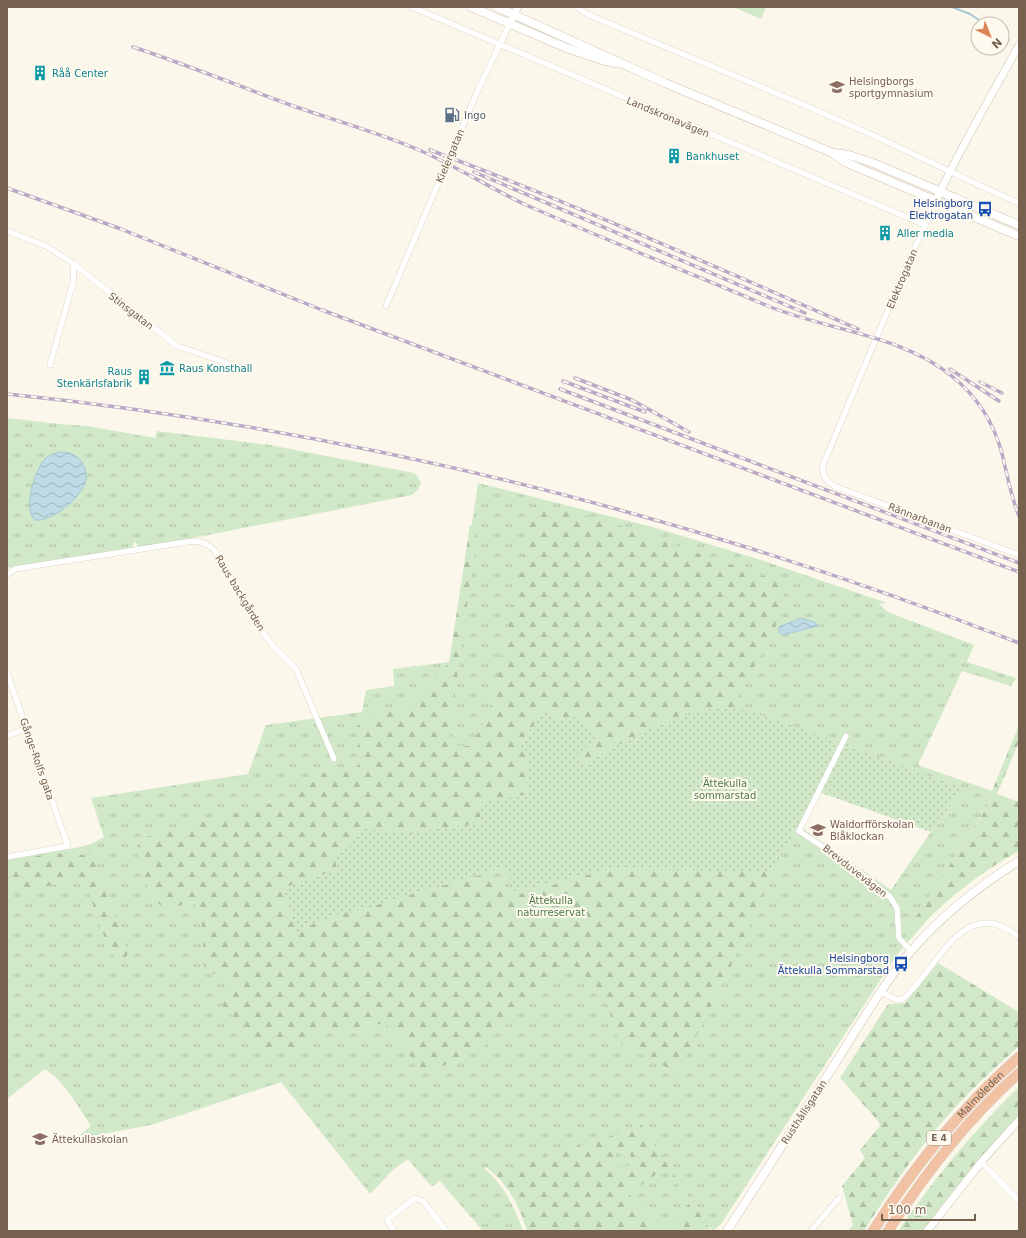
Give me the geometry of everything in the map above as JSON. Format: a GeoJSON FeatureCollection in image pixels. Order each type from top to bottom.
{"type":"FeatureCollection","features":[{"type":"Feature","properties":{"kind":"highway","name":"Malmöleden"},"geometry":{"type":"LineString","coordinates":[[873,1231],[902,1186],[943,1134],[974,1099],[1019,1057]]}},
{"type":"Feature","properties":{"kind":"highway","name":"Malmöleden"},"geometry":{"type":"LineString","coordinates":[[888,1231],[953,1142],[986,1105],[1019,1073]]}},
{"type":"Feature","properties":{"kind":"main road"},"geometry":{"type":"LineString","coordinates":[[471,7],[569,49],[605,61],[623,64]]}},
{"type":"Feature","properties":{"kind":"main road"},"geometry":{"type":"LineString","coordinates":[[497,7],[623,64],[833,153],[845,162],[1019,236]]}},
{"type":"Feature","properties":{"kind":"main road"},"geometry":{"type":"LineString","coordinates":[[833,153],[849,155],[873,163],[1019,225]]}},
{"type":"Feature","properties":{"kind":"main road","name":"Rusthållsgatan"},"geometry":{"type":"LineString","coordinates":[[727,1231],[881,992],[911,951],[932,928],[958,904],[987,882],[1019,861]]}},
{"type":"Feature","properties":{"kind":"street","name":"Landskronavägen"},"geometry":{"type":"LineString","coordinates":[[412,7],[500,46],[925,225]]}},
{"type":"Feature","properties":{"kind":"street","name":"Kielergatan"},"geometry":{"type":"LineString","coordinates":[[386,306],[478,90],[518,7]]}},
{"type":"Feature","properties":{"kind":"street"},"geometry":{"type":"LineString","coordinates":[[576,7],[589,15],[857,128],[968,181],[1019,203]]}},
{"type":"Feature","properties":{"kind":"street","name":"Elektrogatan"},"geometry":{"type":"LineString","coordinates":[[824,477],[822,465],[949,171],[1019,45]]}},
{"type":"Feature","properties":{"kind":"street","name":"Stinsgatan"},"geometry":{"type":"LineString","coordinates":[[7,231],[46,246],[74,264],[177,346],[245,369]]}},
{"type":"Feature","properties":{"kind":"street"},"geometry":{"type":"LineString","coordinates":[[50,365],[72,288],[74,264]]}},
{"type":"Feature","properties":{"kind":"street","name":"Rännarbanan"},"geometry":{"type":"LineString","coordinates":[[824,477],[834,486],[1019,555]]}},
{"type":"Feature","properties":{"kind":"street","name":"Raus backgården"},"geometry":{"type":"LineString","coordinates":[[7,575],[15,569],[186,542],[196,541],[209,546],[218,556],[271,643],[296,669],[334,759]]}},
{"type":"Feature","properties":{"kind":"street","name":"Gånge-Rolfs gata"},"geometry":{"type":"LineString","coordinates":[[7,673],[68,846],[7,857]]}},
{"type":"Feature","properties":{"kind":"street"},"geometry":{"type":"LineString","coordinates":[[7,736],[27,728]]}},
{"type":"Feature","properties":{"kind":"street","name":"Brevduvevägen"},"geometry":{"type":"LineString","coordinates":[[846,736],[799,831],[850,864],[890,897],[896,908],[899,938],[911,951]]}},
{"type":"Feature","properties":{"kind":"street"},"geometry":{"type":"LineString","coordinates":[[881,992],[897,1000],[903,999],[949,943],[964,930],[981,925],[996,925],[1019,937]]}},
{"type":"Feature","properties":{"kind":"street"},"geometry":{"type":"LineString","coordinates":[[927,1231],[981,1162],[1018,1122]]}},
{"type":"Feature","properties":{"kind":"street"},"geometry":{"type":"LineString","coordinates":[[981,1162],[1019,1201]]}},
{"type":"Feature","properties":{"kind":"street"},"geometry":{"type":"LineString","coordinates":[[394,1231],[387,1220],[415,1198],[423,1201],[446,1231]]}},
{"type":"Feature","properties":{"kind":"street"},"geometry":{"type":"LineString","coordinates":[[811,1231],[839,1198]]}},
{"type":"Feature","properties":{"kind":"green space"},"geometry":{"type":"Polygon","coordinates":[[[733,7],[766,7],[761,19],[733,7]]]}},
{"type":"Feature","properties":{"kind":"green space"},"geometry":{"type":"Polygon","coordinates":[[[7,418],[87,426],[155,438],[157,431],[270,445],[414,473],[421,483],[417,491],[412,495],[142,548],[138,547],[135,541],[131,550],[7,568],[7,418]],[[64,452],[41,464],[35,476],[29,503],[31,514],[35,520],[46,519],[58,513],[79,493],[85,481],[85,469],[79,459],[64,452]]]}},
{"type":"Feature","properties":{"kind":"green space","name":"Ättekulla naturreservat"},"geometry":{"type":"Polygon","coordinates":[[[478,483],[656,528],[761,560],[887,603],[879,604],[888,612],[974,645],[967,662],[1016,678],[1011,686],[962,671],[918,765],[992,791],[988,806],[920,911],[929,918],[896,956],[721,1224],[713,1231],[708,1226],[704,1231],[527,1231],[517,1204],[507,1188],[494,1173],[486,1167],[485,1169],[498,1182],[508,1197],[523,1231],[483,1231],[440,1181],[432,1187],[408,1159],[393,1170],[370,1194],[281,1082],[151,1125],[98,1135],[77,1142],[75,1139],[91,1126],[65,1087],[45,1069],[7,1099],[7,860],[80,847],[91,844],[104,837],[91,798],[248,774],[266,725],[362,712],[366,690],[394,686],[393,669],[449,662],[453,655],[478,483]],[[843,745],[803,829],[891,890],[961,788],[843,745]]]}},
{"type":"Feature","properties":{"kind":"green space"},"geometry":{"type":"Polygon","coordinates":[[[533,506],[600,519],[781,582],[785,589],[772,638],[740,690],[741,704],[739,709],[722,707],[702,709],[681,716],[637,735],[583,766],[576,756],[597,735],[578,717],[557,719],[526,750],[529,756],[529,794],[479,803],[481,823],[411,833],[364,829],[351,845],[335,855],[337,870],[283,888],[297,934],[314,923],[339,914],[488,873],[494,877],[511,897],[609,869],[773,871],[740,948],[677,1073],[622,1044],[617,1036],[604,993],[571,963],[564,962],[544,978],[509,1021],[484,1046],[468,1056],[420,1075],[399,1037],[388,1026],[382,1024],[353,1032],[326,1028],[317,1032],[300,1046],[290,1047],[283,1045],[273,1052],[266,1052],[233,1015],[224,1009],[221,994],[228,987],[226,981],[214,973],[207,972],[204,968],[202,925],[195,912],[196,902],[192,901],[168,910],[155,899],[146,884],[137,850],[138,844],[142,838],[293,798],[325,772],[339,773],[358,766],[358,738],[353,729],[380,711],[395,710],[408,706],[449,663],[470,525],[478,525],[448,745],[470,746],[487,718],[495,690],[533,506]]]}},
{"type":"Feature","properties":{"kind":"green space","name":"Ättekulla sommarstad"},"geometry":{"type":"Polygon","coordinates":[[[722,707],[734,707],[782,722],[962,788],[931,832],[816,791],[773,871],[609,869],[514,891],[508,871],[504,867],[456,880],[371,907],[339,914],[314,923],[297,934],[283,888],[337,870],[335,855],[351,845],[364,829],[411,833],[481,823],[479,803],[528,794],[529,756],[526,750],[519,745],[543,712],[557,719],[578,717],[598,735],[576,756],[583,766],[633,738],[667,722],[722,707]]]}},
{"type":"Feature","properties":{"kind":"green space"},"geometry":{"type":"Polygon","coordinates":[[[1019,725],[1019,742],[997,794],[1019,802],[1019,851],[1003,860],[960,890],[909,938],[906,938],[908,929],[988,806],[992,791],[1019,725]]]}},
{"type":"Feature","properties":{"kind":"green space"},"geometry":{"type":"Polygon","coordinates":[[[55,853],[78,855],[93,854],[128,953],[125,959],[117,960],[109,950],[84,879],[7,894],[7,861],[55,853]]]}},
{"type":"Feature","properties":{"kind":"green space"},"geometry":{"type":"Polygon","coordinates":[[[938,963],[1019,1012],[1019,1046],[956,1106],[937,1128],[899,1178],[864,1231],[848,1231],[853,1225],[842,1186],[865,1158],[860,1150],[880,1126],[878,1121],[840,1078],[888,1004],[905,1003],[938,963]]]}},
{"type":"Feature","properties":{"kind":"green space"},"geometry":{"type":"Polygon","coordinates":[[[1019,1087],[1019,1115],[976,1162],[922,1231],[898,1231],[970,1138],[1019,1087]]]}},
{"type":"Feature","properties":{"kind":"green space"},"geometry":{"type":"Polygon","coordinates":[[[641,1124],[711,1231],[667,1231],[689,1203],[666,1167],[629,1194],[664,1231],[533,1231],[526,1223],[515,1198],[508,1187],[493,1172],[624,1132],[641,1124]],[[623,1150],[618,1152],[614,1158],[616,1164],[621,1168],[628,1166],[632,1160],[630,1153],[623,1150]]]}},
{"type":"Feature","properties":{"kind":"water"},"geometry":{"type":"Polygon","coordinates":[[[61,452],[73,454],[82,462],[86,476],[84,486],[73,500],[58,513],[42,520],[35,520],[31,515],[30,500],[31,490],[37,472],[40,465],[46,458],[52,454],[61,452]]]}},
{"type":"Feature","properties":{"kind":"water"},"geometry":{"type":"Polygon","coordinates":[[[801,618],[814,622],[818,626],[782,635],[779,632],[779,627],[801,618]]]}},
{"type":"Feature","properties":{"kind":"waterway"},"geometry":{"type":"LineString","coordinates":[[952,7],[973,16]]}},
{"type":"Feature","properties":{"kind":"railway"},"geometry":{"type":"LineString","coordinates":[[133,47],[296,107],[419,150],[526,205],[768,306],[815,322],[888,342],[911,351],[933,363],[953,377],[969,392],[983,410],[998,440],[1011,492],[1019,516]]}},
{"type":"Feature","properties":{"kind":"railway"},"geometry":{"type":"LineString","coordinates":[[430,150],[591,214],[858,329]]}},
{"type":"Feature","properties":{"kind":"railway"},"geometry":{"type":"LineString","coordinates":[[474,172],[805,313]]}},
{"type":"Feature","properties":{"kind":"railway"},"geometry":{"type":"LineString","coordinates":[[7,188],[121,229],[322,310],[1019,572]]}},
{"type":"Feature","properties":{"kind":"railway"},"geometry":{"type":"LineString","coordinates":[[950,369],[999,401]]}},
{"type":"Feature","properties":{"kind":"railway"},"geometry":{"type":"LineString","coordinates":[[575,378],[632,400],[689,432]]}},
{"type":"Feature","properties":{"kind":"railway"},"geometry":{"type":"LineString","coordinates":[[563,381],[645,412]]}},
{"type":"Feature","properties":{"kind":"railway"},"geometry":{"type":"LineString","coordinates":[[980,382],[1002,393]]}},
{"type":"Feature","properties":{"kind":"railway"},"geometry":{"type":"LineString","coordinates":[[560,389],[1019,563]]}},
{"type":"Feature","properties":{"kind":"railway"},"geometry":{"type":"LineString","coordinates":[[7,394],[137,410],[266,430],[394,455],[521,484],[647,517],[772,555],[896,597],[1019,643]]}},
{"type":"Feature","properties":{"kind":"place","name":"Råå Center"},"geometry":{"type":"Point","coordinates":[40,73]}},
{"type":"Feature","properties":{"kind":"place","name":"Helsingborgs sportgymnasium"},"geometry":{"type":"Point","coordinates":[837,87]}},
{"type":"Feature","properties":{"kind":"place","name":"Ingo"},"geometry":{"type":"Point","coordinates":[452,115]}},
{"type":"Feature","properties":{"kind":"place","name":"Bankhuset"},"geometry":{"type":"Point","coordinates":[674,156]}},
{"type":"Feature","properties":{"kind":"place","name":"Helsingborg Elektrogatan"},"geometry":{"type":"Point","coordinates":[985,209]}},
{"type":"Feature","properties":{"kind":"place","name":"Aller media"},"geometry":{"type":"Point","coordinates":[885,233]}},
{"type":"Feature","properties":{"kind":"place","name":"Raus Konsthall"},"geometry":{"type":"Point","coordinates":[167,368]}},
{"type":"Feature","properties":{"kind":"place","name":"Raus Stenkärlsfabrik"},"geometry":{"type":"Point","coordinates":[144,377]}},
{"type":"Feature","properties":{"kind":"place","name":"Waldorfförskolan Blåklockan"},"geometry":{"type":"Point","coordinates":[818,830]}},
{"type":"Feature","properties":{"kind":"place","name":"Helsingborg Ättekulla Sommarstad"},"geometry":{"type":"Point","coordinates":[901,964]}},
{"type":"Feature","properties":{"kind":"place","name":"Ättekullaskolan"},"geometry":{"type":"Point","coordinates":[40,1139]}}]}
